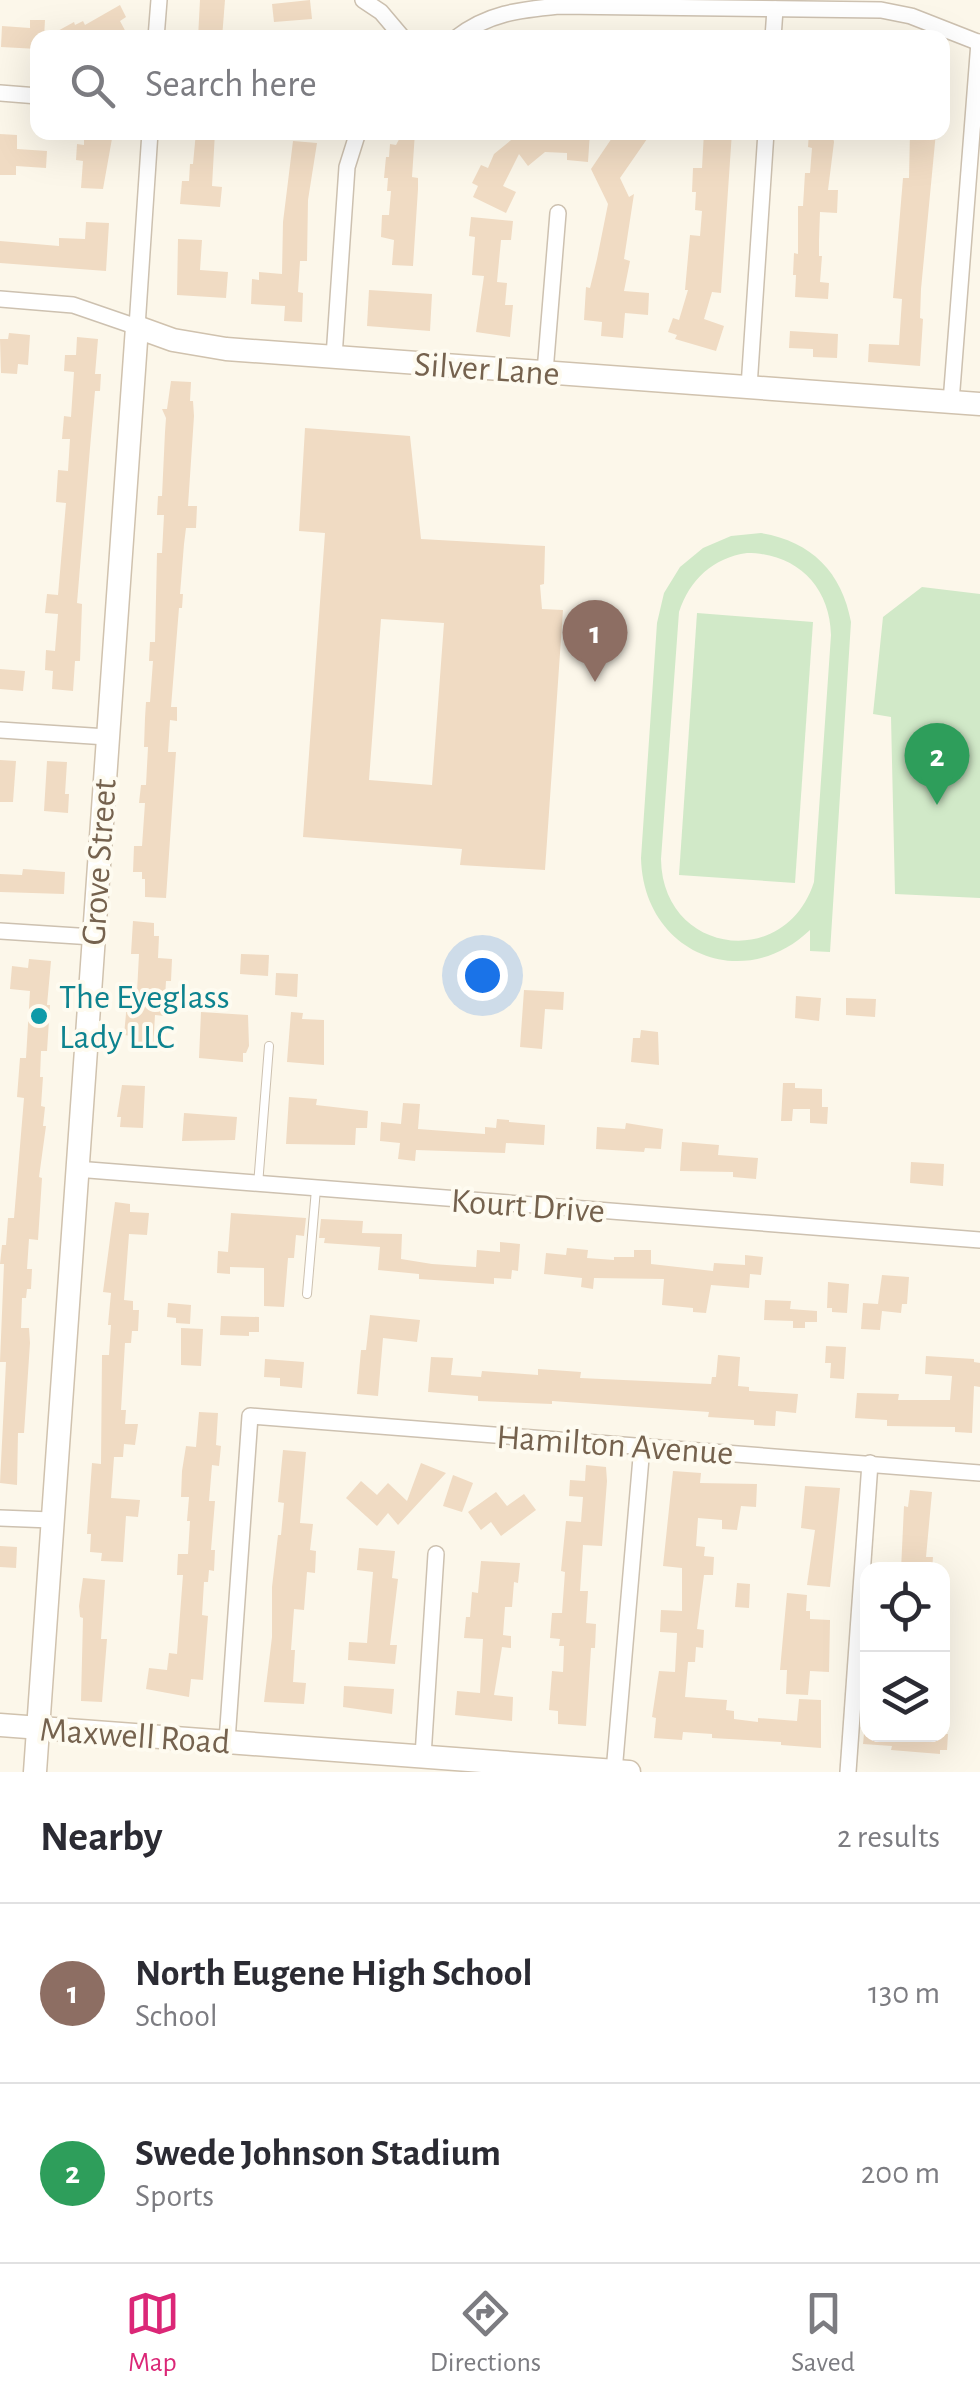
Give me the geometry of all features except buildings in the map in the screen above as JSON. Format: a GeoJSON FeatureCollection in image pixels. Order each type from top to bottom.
{"type":"FeatureCollection","features":[{"type":"Feature","properties":{"kind":"street"},"geometry":{"type":"LineString","coordinates":[[157,30],[159,0]]}},
{"type":"Feature","properties":{"kind":"street"},"geometry":{"type":"LineString","coordinates":[[363,0],[397,30]]}},
{"type":"Feature","properties":{"kind":"street"},"geometry":{"type":"LineString","coordinates":[[468,30],[487,17],[512,10],[558,6],[881,10],[948,30]]}},
{"type":"Feature","properties":{"kind":"street"},"geometry":{"type":"LineString","coordinates":[[774,30],[775,9]]}},
{"type":"Feature","properties":{"kind":"street"},"geometry":{"type":"LineString","coordinates":[[950,31],[979,42],[951,402]]}},
{"type":"Feature","properties":{"kind":"street"},"geometry":{"type":"LineString","coordinates":[[0,94],[30,96]]}},
{"type":"Feature","properties":{"kind":"street","name":"Grove Street"},"geometry":{"type":"LineString","coordinates":[[35,1772],[149,140]]}},
{"type":"Feature","properties":{"kind":"street"},"geometry":{"type":"LineString","coordinates":[[334,358],[348,167],[356,140]]}},
{"type":"Feature","properties":{"kind":"street"},"geometry":{"type":"LineString","coordinates":[[749,387],[765,140]]}},
{"type":"Feature","properties":{"kind":"street"},"geometry":{"type":"LineString","coordinates":[[545,372],[558,213]]}},
{"type":"Feature","properties":{"kind":"street","name":"Silver Lane"},"geometry":{"type":"LineString","coordinates":[[0,298],[73,305],[200,346],[980,404]]}},
{"type":"Feature","properties":{"kind":"street"},"geometry":{"type":"LineString","coordinates":[[0,730],[107,737]]}},
{"type":"Feature","properties":{"kind":"street"},"geometry":{"type":"LineString","coordinates":[[0,931],[93,936]]}},
{"type":"Feature","properties":{"kind":"street","name":"Kourt Drive"},"geometry":{"type":"LineString","coordinates":[[76,1169],[980,1240]]}},
{"type":"Feature","properties":{"kind":"street","name":"Hamilton Avenue"},"geometry":{"type":"LineString","coordinates":[[227,1741],[250,1416],[980,1472]]}},
{"type":"Feature","properties":{"kind":"street"},"geometry":{"type":"LineString","coordinates":[[614,1771],[642,1446]]}},
{"type":"Feature","properties":{"kind":"street"},"geometry":{"type":"LineString","coordinates":[[848,1772],[870,1464]]}},
{"type":"Feature","properties":{"kind":"street"},"geometry":{"type":"LineString","coordinates":[[0,1518],[51,1520]]}},
{"type":"Feature","properties":{"kind":"street"},"geometry":{"type":"LineString","coordinates":[[423,1756],[436,1554]]}},
{"type":"Feature","properties":{"kind":"street","name":"Maxwell Road"},"geometry":{"type":"LineString","coordinates":[[0,1725],[629,1772]]}},
{"type":"Feature","properties":{"kind":"lane"},"geometry":{"type":"LineString","coordinates":[[258,1185],[269,1046]]}},
{"type":"Feature","properties":{"kind":"lane"},"geometry":{"type":"LineString","coordinates":[[307,1294],[316,1190]]}},
{"type":"Feature","properties":{"kind":"green space"},"geometry":{"type":"Polygon","coordinates":[[[761,533],[809,551],[832,574],[847,604],[851,622],[830,952],[810,951],[810,930],[783,949],[755,959],[727,961],[701,954],[677,939],[659,918],[646,891],[641,858],[657,623],[664,593],[680,567],[703,548],[731,536],[761,533]],[[747,553],[713,565],[696,580],[679,612],[661,859],[667,891],[681,915],[702,932],[727,940],[753,939],[778,930],[799,911],[814,882],[831,635],[829,617],[817,588],[807,576],[781,559],[747,553]]]}},
{"type":"Feature","properties":{"kind":"green space"},"geometry":{"type":"Polygon","coordinates":[[[922,587],[980,594],[980,898],[895,894],[891,717],[873,714],[883,617],[922,587]]]}},
{"type":"Feature","properties":{"kind":"green space"},"geometry":{"type":"Polygon","coordinates":[[[697,613],[813,622],[795,883],[679,875],[697,613]]]}},
{"type":"Feature","properties":{"kind":"place","name":"North Eugene High School"},"geometry":{"type":"Point","coordinates":[595,682]}},
{"type":"Feature","properties":{"kind":"place","name":"Swede Johnson Stadium"},"geometry":{"type":"Point","coordinates":[937,805]}},
{"type":"Feature","properties":{"kind":"place","name":"The Eyeglass Lady LLC"},"geometry":{"type":"Point","coordinates":[39,1016]}}]}
